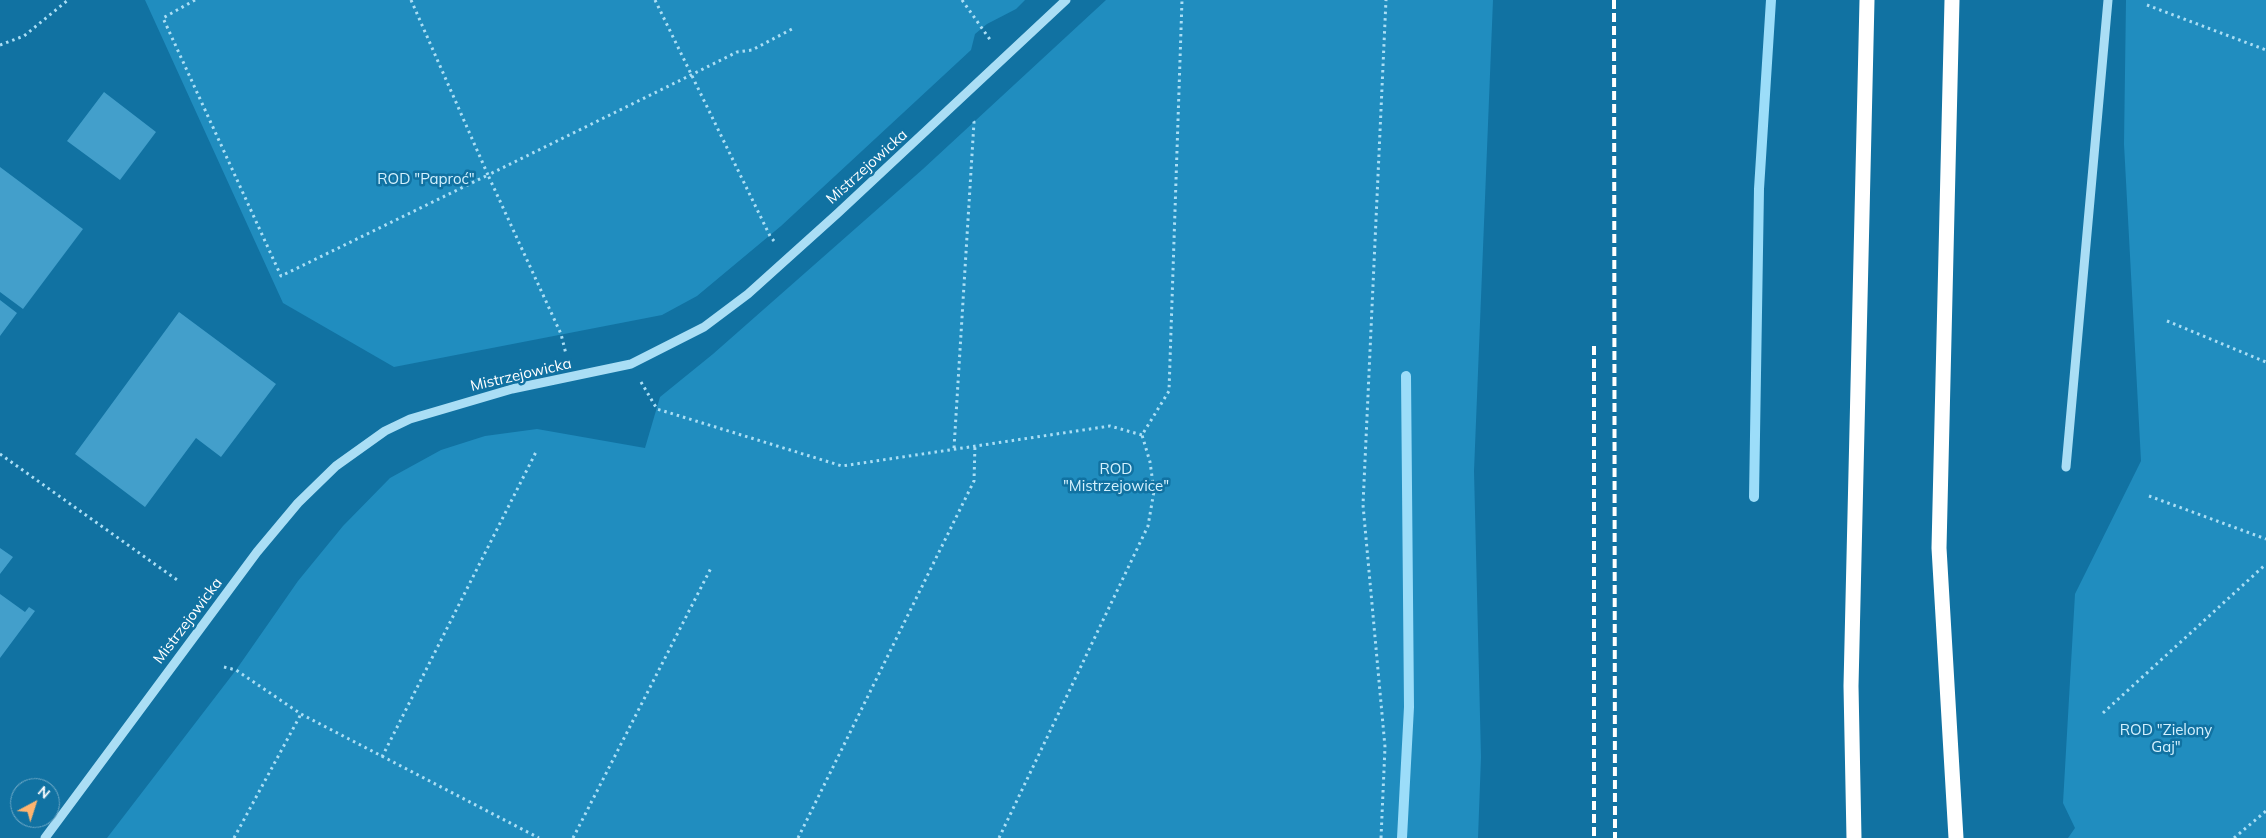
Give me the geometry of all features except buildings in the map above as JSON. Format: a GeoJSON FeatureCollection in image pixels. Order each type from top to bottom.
{"type":"FeatureCollection","features":[{"type":"Feature","properties":{"kind":"highway"},"geometry":{"type":"LineString","coordinates":[[1854,838],[1851,686],[1867,0]]}},
{"type":"Feature","properties":{"kind":"highway"},"geometry":{"type":"LineString","coordinates":[[1952,0],[1939,548],[1956,838]]}},
{"type":"Feature","properties":{"kind":"street","name":"Mistrzejowicka"},"geometry":{"type":"LineString","coordinates":[[45,838],[257,552],[298,503],[336,466],[385,431],[410,419],[512,388],[631,364],[688,337],[735,304],[959,101],[1066,0]]}},
{"type":"Feature","properties":{"kind":"street"},"geometry":{"type":"LineString","coordinates":[[2066,467],[2108,0]]}},
{"type":"Feature","properties":{"kind":"path"},"geometry":{"type":"LineString","coordinates":[[0,45],[24,36],[68,0]]}},
{"type":"Feature","properties":{"kind":"path"},"geometry":{"type":"LineString","coordinates":[[195,0],[163,18],[281,276],[737,52],[752,50],[792,29]]}},
{"type":"Feature","properties":{"kind":"path"},"geometry":{"type":"LineString","coordinates":[[411,0],[561,334],[566,354]]}},
{"type":"Feature","properties":{"kind":"path"},"geometry":{"type":"LineString","coordinates":[[655,0],[774,241]]}},
{"type":"Feature","properties":{"kind":"path"},"geometry":{"type":"LineString","coordinates":[[962,0],[991,41]]}},
{"type":"Feature","properties":{"kind":"path"},"geometry":{"type":"LineString","coordinates":[[999,838],[1148,526],[1154,491],[1150,462],[1142,435],[1169,391],[1182,0]]}},
{"type":"Feature","properties":{"kind":"path"},"geometry":{"type":"LineString","coordinates":[[1381,838],[1385,748],[1363,505],[1386,0]]}},
{"type":"Feature","properties":{"kind":"path"},"geometry":{"type":"LineString","coordinates":[[2147,5],[2266,50]]}},
{"type":"Feature","properties":{"kind":"path"},"geometry":{"type":"LineString","coordinates":[[954,449],[974,122],[959,101]]}},
{"type":"Feature","properties":{"kind":"path"},"geometry":{"type":"LineString","coordinates":[[2167,321],[2266,362]]}},
{"type":"Feature","properties":{"kind":"path"},"geometry":{"type":"LineString","coordinates":[[631,364],[657,409],[842,466],[1110,426],[1142,435]]}},
{"type":"Feature","properties":{"kind":"path"},"geometry":{"type":"LineString","coordinates":[[798,838],[974,481],[975,445]]}},
{"type":"Feature","properties":{"kind":"path"},"geometry":{"type":"LineString","coordinates":[[382,756],[537,450]]}},
{"type":"Feature","properties":{"kind":"path"},"geometry":{"type":"LineString","coordinates":[[0,454],[180,582]]}},
{"type":"Feature","properties":{"kind":"path"},"geometry":{"type":"LineString","coordinates":[[2149,496],[2266,539]]}},
{"type":"Feature","properties":{"kind":"path"},"geometry":{"type":"LineString","coordinates":[[2103,713],[2266,564]]}},
{"type":"Feature","properties":{"kind":"path"},"geometry":{"type":"LineString","coordinates":[[574,838],[711,568]]}},
{"type":"Feature","properties":{"kind":"path"},"geometry":{"type":"LineString","coordinates":[[224,668],[236,670],[301,714],[539,838]]}},
{"type":"Feature","properties":{"kind":"path"},"geometry":{"type":"LineString","coordinates":[[234,838],[301,714]]}},
{"type":"Feature","properties":{"kind":"path"},"geometry":{"type":"LineString","coordinates":[[2234,838],[2266,811]]}},
{"type":"Feature","properties":{"kind":"green space","name":"ROD \"Paproć\""},"geometry":{"type":"Polygon","coordinates":[[[145,0],[1025,0],[1016,9],[987,24],[975,34],[971,50],[781,226],[697,296],[662,315],[394,367],[283,303],[145,0]]]}},
{"type":"Feature","properties":{"kind":"green space","name":"ROD \"Mistrzejowice\""},"geometry":{"type":"Polygon","coordinates":[[[1106,0],[1493,0],[1474,471],[1481,757],[1478,838],[107,838],[236,670],[298,581],[343,526],[390,478],[441,450],[485,436],[537,429],[645,448],[660,397],[713,354],[923,169],[1106,0]]]}},
{"type":"Feature","properties":{"kind":"green space","name":"ROD \"Zielony Gaj\""},"geometry":{"type":"Polygon","coordinates":[[[2126,0],[2266,0],[2266,838],[2068,838],[2075,828],[2063,803],[2075,594],[2141,461],[2124,144],[2126,0]]]}},
{"type":"Feature","properties":{"kind":"waterway"},"geometry":{"type":"LineString","coordinates":[[1754,497],[1759,189],[1771,0]]}},
{"type":"Feature","properties":{"kind":"waterway"},"geometry":{"type":"LineString","coordinates":[[1402,838],[1409,707],[1406,376]]}},
{"type":"Feature","properties":{"kind":"railway"},"geometry":{"type":"LineString","coordinates":[[1614,0],[1615,838]]}},
{"type":"Feature","properties":{"kind":"railway"},"geometry":{"type":"LineString","coordinates":[[1594,346],[1594,838]]}}]}
